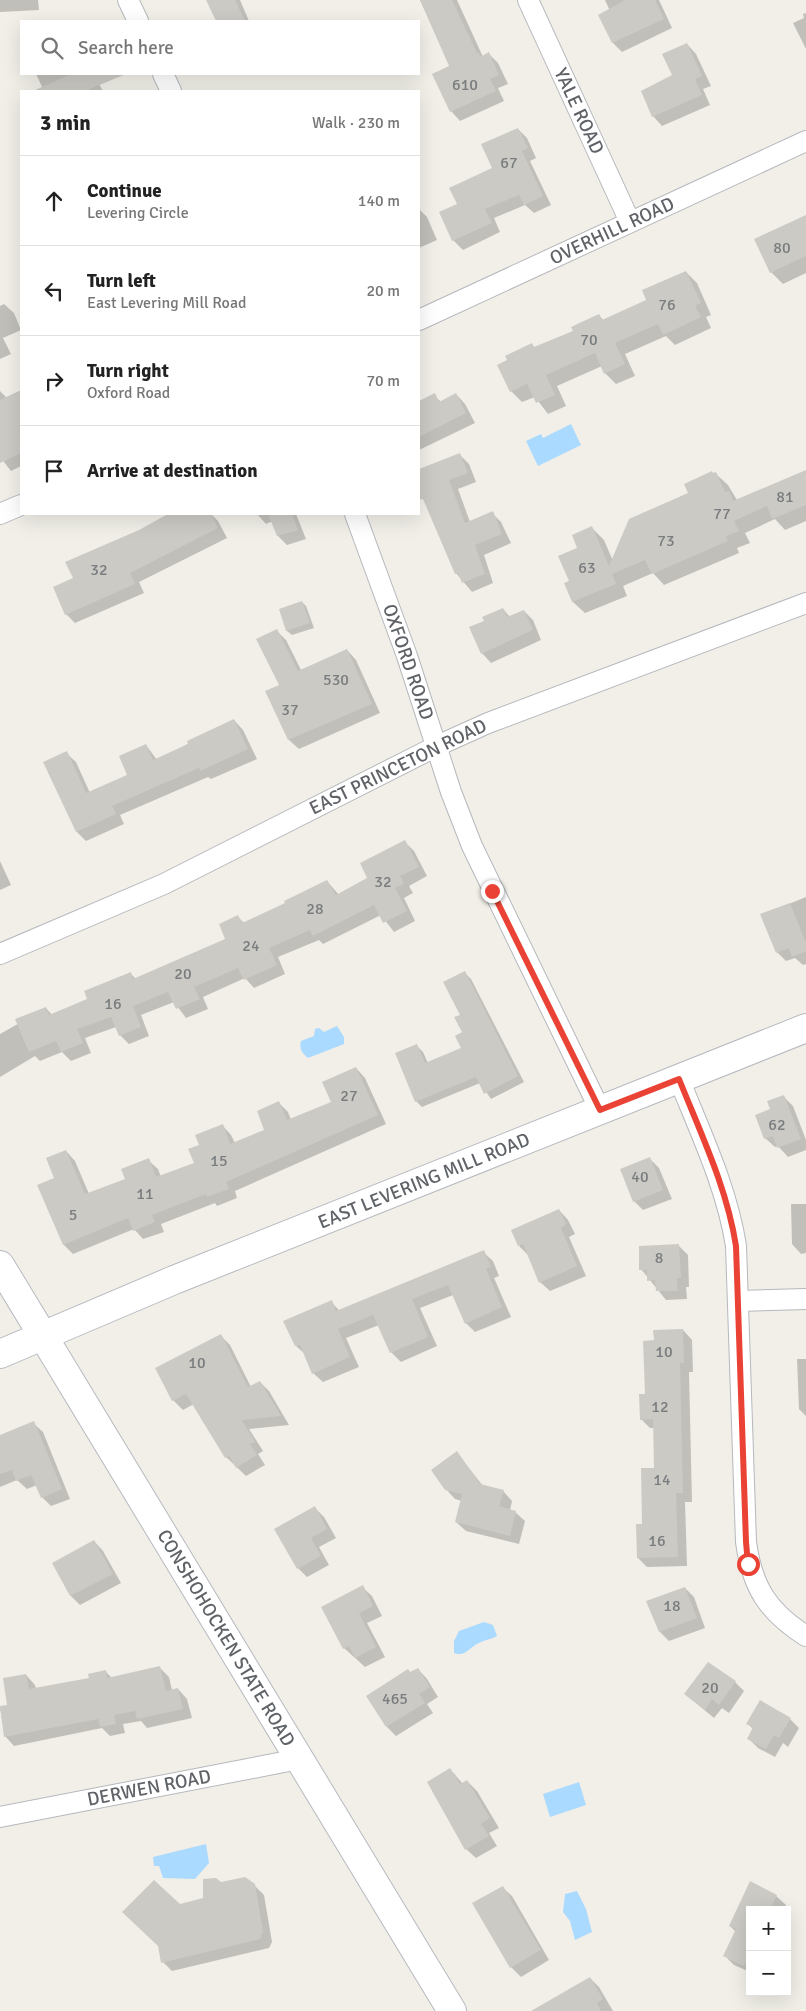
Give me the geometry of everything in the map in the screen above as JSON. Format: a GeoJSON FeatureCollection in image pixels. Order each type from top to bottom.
{"type":"FeatureCollection","features":[{"type":"Feature","properties":{"kind":"main road","name":"EAST LEVERING MILL ROAD"},"geometry":{"type":"LineString","coordinates":[[0,1354],[42,1335],[806,1028]]}},
{"type":"Feature","properties":{"kind":"main road","name":"CONSHOHOCKEN STATE ROAD"},"geometry":{"type":"LineString","coordinates":[[0,1265],[452,2011]]}},
{"type":"Feature","properties":{"kind":"street"},"geometry":{"type":"LineString","coordinates":[[128,0],[138,20]]}},
{"type":"Feature","properties":{"kind":"street","name":"YALE ROAD"},"geometry":{"type":"LineString","coordinates":[[528,0],[630,222]]}},
{"type":"Feature","properties":{"kind":"street"},"geometry":{"type":"LineString","coordinates":[[163,75],[171,90]]}},
{"type":"Feature","properties":{"kind":"street","name":"OVERHILL ROAD"},"geometry":{"type":"LineString","coordinates":[[420,320],[806,141]]}},
{"type":"Feature","properties":{"kind":"street"},"geometry":{"type":"LineString","coordinates":[[0,514],[20,505]]}},
{"type":"Feature","properties":{"kind":"street","name":"OXFORD ROAD"},"geometry":{"type":"LineString","coordinates":[[355,515],[407,656],[465,828],[492,891],[600,1110]]}},
{"type":"Feature","properties":{"kind":"street","name":"EAST PRINCETON ROAD"},"geometry":{"type":"LineString","coordinates":[[0,954],[164,884],[437,746],[488,723],[806,603]]}},
{"type":"Feature","properties":{"kind":"street"},"geometry":{"type":"LineString","coordinates":[[679,1079],[724,1191],[736,1246],[748,1564],[757,1586],[769,1606],[786,1624],[806,1636]]}},
{"type":"Feature","properties":{"kind":"street"},"geometry":{"type":"LineString","coordinates":[[738,1301],[806,1299]]}},
{"type":"Feature","properties":{"kind":"street","name":"DERWEN ROAD"},"geometry":{"type":"LineString","coordinates":[[0,1818],[298,1759]]}},
{"type":"Feature","properties":{"kind":"water"},"geometry":{"type":"Polygon","coordinates":[[[571,424],[581,445],[538,466],[526,441],[541,434],[543,438],[571,424]]]}},
{"type":"Feature","properties":{"kind":"water"},"geometry":{"type":"Polygon","coordinates":[[[337,1026],[344,1037],[344,1044],[308,1058],[301,1051],[301,1041],[314,1036],[315,1029],[319,1028],[324,1032],[337,1026]]]}},
{"type":"Feature","properties":{"kind":"water"},"geometry":{"type":"Polygon","coordinates":[[[484,1622],[493,1625],[497,1636],[479,1643],[464,1653],[454,1653],[454,1641],[459,1631],[484,1622]]]}},
{"type":"Feature","properties":{"kind":"water"},"geometry":{"type":"Polygon","coordinates":[[[579,1782],[586,1805],[550,1817],[543,1794],[579,1782]]]}},
{"type":"Feature","properties":{"kind":"water"},"geometry":{"type":"Polygon","coordinates":[[[206,1844],[209,1863],[195,1879],[163,1878],[159,1866],[154,1866],[153,1857],[206,1844]]]}},
{"type":"Feature","properties":{"kind":"water"},"geometry":{"type":"Polygon","coordinates":[[[577,1891],[586,1909],[592,1932],[575,1940],[570,1921],[563,1912],[565,1894],[577,1891]]]}},
{"type":"Feature","properties":{"kind":"building"},"geometry":{"type":"Polygon","coordinates":[[[206,0],[235,0],[245,20],[216,20],[206,0]]]}},
{"type":"Feature","properties":{"kind":"building"},"geometry":{"type":"Polygon","coordinates":[[[420,0],[452,0],[477,53],[479,53],[480,57],[489,52],[499,75],[490,79],[496,91],[450,112],[432,74],[449,66],[420,0]]]}},
{"type":"Feature","properties":{"kind":"building"},"geometry":{"type":"Polygon","coordinates":[[[625,0],[655,0],[664,19],[612,43],[598,15],[625,0]]]}},
{"type":"Feature","properties":{"kind":"building"},"geometry":{"type":"Polygon","coordinates":[[[687,43],[702,76],[695,79],[702,95],[652,117],[641,91],[672,75],[662,54],[687,43]]]}},
{"type":"Feature","properties":{"kind":"building"},"geometry":{"type":"Polygon","coordinates":[[[69,75],[124,75],[87,90],[35,90],[69,75]]]}},
{"type":"Feature","properties":{"kind":"building"},"geometry":{"type":"Polygon","coordinates":[[[518,128],[528,148],[522,151],[543,196],[524,205],[519,195],[485,209],[492,223],[452,241],[439,212],[457,204],[449,188],[492,168],[481,144],[518,128]]]}},
{"type":"Feature","properties":{"kind":"building"},"geometry":{"type":"Polygon","coordinates":[[[806,215],[806,256],[770,273],[754,239],[806,215]]]}},
{"type":"Feature","properties":{"kind":"building"},"geometry":{"type":"Polygon","coordinates":[[[686,271],[701,303],[695,306],[701,317],[663,335],[658,324],[615,343],[625,364],[604,374],[595,353],[546,375],[555,395],[536,403],[527,384],[510,392],[497,365],[507,360],[505,356],[532,343],[534,347],[573,331],[571,327],[599,314],[602,320],[646,300],[642,290],[686,271]]]}},
{"type":"Feature","properties":{"kind":"building"},"geometry":{"type":"Polygon","coordinates":[[[20,390],[20,453],[0,463],[0,400],[20,390]]]}},
{"type":"Feature","properties":{"kind":"building"},"geometry":{"type":"Polygon","coordinates":[[[435,393],[439,402],[456,393],[466,413],[420,436],[420,400],[435,393]]]}},
{"type":"Feature","properties":{"kind":"building"},"geometry":{"type":"Polygon","coordinates":[[[460,453],[468,473],[449,480],[465,523],[493,511],[502,534],[475,545],[485,574],[462,583],[458,573],[455,574],[423,499],[420,500],[420,469],[460,453]]]}},
{"type":"Feature","properties":{"kind":"building"},"geometry":{"type":"Polygon","coordinates":[[[806,470],[806,505],[772,519],[767,506],[734,521],[739,531],[726,536],[728,541],[652,574],[645,560],[612,574],[616,584],[572,602],[564,583],[569,581],[558,556],[577,548],[572,535],[592,526],[609,566],[629,519],[688,493],[684,484],[712,471],[713,473],[716,472],[725,492],[729,491],[733,501],[806,470]]]}},
{"type":"Feature","properties":{"kind":"building"},"geometry":{"type":"Polygon","coordinates":[[[166,515],[212,515],[218,528],[130,573],[135,584],[65,615],[53,587],[73,578],[65,562],[139,530],[166,515]]]}},
{"type":"Feature","properties":{"kind":"building"},"geometry":{"type":"Polygon","coordinates":[[[268,515],[292,515],[298,530],[277,536],[268,515]]]}},
{"type":"Feature","properties":{"kind":"building"},"geometry":{"type":"Polygon","coordinates":[[[302,601],[310,623],[286,631],[279,609],[302,601]]]}},
{"type":"Feature","properties":{"kind":"building"},"geometry":{"type":"Polygon","coordinates":[[[503,608],[507,617],[524,610],[533,630],[481,654],[469,627],[484,621],[482,617],[503,608]]]}},
{"type":"Feature","properties":{"kind":"building"},"geometry":{"type":"Polygon","coordinates":[[[277,629],[298,671],[347,649],[372,704],[288,740],[265,691],[279,685],[256,639],[277,629]]]}},
{"type":"Feature","properties":{"kind":"building"},"geometry":{"type":"Polygon","coordinates":[[[234,719],[248,749],[200,771],[199,768],[112,806],[116,814],[76,832],[43,762],[67,751],[86,793],[127,775],[119,756],[146,744],[153,760],[188,744],[187,741],[234,719]]]}},
{"type":"Feature","properties":{"kind":"building"},"geometry":{"type":"Polygon","coordinates":[[[405,840],[419,867],[400,876],[404,884],[395,888],[407,911],[383,923],[374,905],[313,936],[310,930],[269,948],[277,965],[244,980],[238,968],[194,987],[200,999],[176,1009],[168,992],[133,1006],[141,1027],[119,1036],[111,1017],[77,1029],[83,1043],[61,1052],[56,1041],[29,1052],[15,1019],[46,1007],[49,1015],[87,999],[84,991],[131,972],[133,979],[225,939],[219,924],[238,915],[242,923],[285,903],[284,901],[327,880],[336,895],[367,878],[360,863],[405,840]]]}},
{"type":"Feature","properties":{"kind":"building"},"geometry":{"type":"Polygon","coordinates":[[[790,903],[806,943],[806,951],[792,957],[789,948],[776,953],[760,914],[790,903]]]}},
{"type":"Feature","properties":{"kind":"building"},"geometry":{"type":"Polygon","coordinates":[[[465,971],[518,1076],[484,1094],[476,1077],[415,1102],[395,1053],[417,1044],[425,1063],[461,1048],[455,1036],[462,1032],[454,1017],[460,1015],[443,982],[465,971]]]}},
{"type":"Feature","properties":{"kind":"building"},"geometry":{"type":"Polygon","coordinates":[[[356,1067],[378,1115],[226,1182],[229,1189],[207,1197],[206,1194],[152,1215],[155,1222],[133,1231],[128,1218],[63,1245],[37,1185],[54,1178],[46,1158],[66,1150],[85,1194],[125,1179],[121,1169],[149,1158],[156,1177],[194,1163],[188,1149],[199,1145],[195,1135],[223,1124],[230,1144],[264,1130],[257,1111],[279,1101],[287,1120],[331,1102],[322,1082],[356,1067]]]}},
{"type":"Feature","properties":{"kind":"building"},"geometry":{"type":"Polygon","coordinates":[[[784,1095],[801,1139],[777,1148],[773,1136],[764,1139],[755,1115],[770,1109],[767,1101],[784,1095]]]}},
{"type":"Feature","properties":{"kind":"building"},"geometry":{"type":"Polygon","coordinates":[[[650,1157],[663,1190],[633,1202],[620,1169],[650,1157]]]}},
{"type":"Feature","properties":{"kind":"building"},"geometry":{"type":"Polygon","coordinates":[[[559,1209],[566,1224],[561,1228],[577,1266],[539,1283],[523,1244],[518,1246],[511,1230],[559,1209]]]}},
{"type":"Feature","properties":{"kind":"building"},"geometry":{"type":"Polygon","coordinates":[[[679,1244],[681,1278],[677,1278],[678,1291],[656,1291],[655,1280],[647,1281],[647,1270],[639,1270],[639,1246],[679,1244]]]}},
{"type":"Feature","properties":{"kind":"building"},"geometry":{"type":"Polygon","coordinates":[[[484,1250],[491,1267],[486,1269],[502,1307],[465,1324],[448,1285],[412,1299],[428,1337],[390,1353],[373,1315],[338,1329],[350,1357],[312,1374],[300,1345],[295,1346],[283,1321],[332,1300],[336,1311],[484,1250]]]}},
{"type":"Feature","properties":{"kind":"building"},"geometry":{"type":"Polygon","coordinates":[[[683,1329],[684,1363],[680,1363],[683,1493],[676,1493],[678,1557],[637,1558],[636,1524],[642,1524],[641,1468],[654,1468],[653,1419],[640,1420],[639,1394],[645,1394],[643,1341],[654,1340],[653,1330],[683,1329]]]}},
{"type":"Feature","properties":{"kind":"building"},"geometry":{"type":"Polygon","coordinates":[[[221,1334],[248,1387],[260,1381],[281,1416],[242,1420],[255,1442],[250,1444],[257,1455],[236,1468],[229,1456],[225,1458],[186,1394],[172,1401],[155,1368],[221,1334]]]}},
{"type":"Feature","properties":{"kind":"building"},"geometry":{"type":"Polygon","coordinates":[[[34,1421],[62,1489],[41,1498],[31,1475],[16,1481],[12,1470],[0,1474],[0,1435],[34,1421]]]}},
{"type":"Feature","properties":{"kind":"building"},"geometry":{"type":"Polygon","coordinates":[[[457,1451],[480,1484],[504,1490],[499,1506],[516,1511],[510,1536],[455,1522],[462,1494],[445,1490],[431,1470],[457,1451]]]}},
{"type":"Feature","properties":{"kind":"building"},"geometry":{"type":"Polygon","coordinates":[[[315,1506],[327,1529],[311,1538],[321,1556],[297,1569],[274,1529],[315,1506]]]}},
{"type":"Feature","properties":{"kind":"building"},"geometry":{"type":"Polygon","coordinates":[[[94,1540],[113,1574],[70,1596],[52,1563],[94,1540]]]}},
{"type":"Feature","properties":{"kind":"building"},"geometry":{"type":"Polygon","coordinates":[[[363,1585],[373,1606],[359,1613],[376,1647],[355,1658],[349,1646],[343,1649],[321,1607],[363,1585]]]}},
{"type":"Feature","properties":{"kind":"building"},"geometry":{"type":"Polygon","coordinates":[[[685,1587],[697,1618],[659,1632],[646,1601],[685,1587]]]}},
{"type":"Feature","properties":{"kind":"building"},"geometry":{"type":"Polygon","coordinates":[[[708,1662],[736,1681],[719,1705],[712,1699],[705,1710],[684,1694],[708,1662]]]}},
{"type":"Feature","properties":{"kind":"building"},"geometry":{"type":"Polygon","coordinates":[[[160,1666],[166,1691],[178,1688],[183,1709],[137,1719],[135,1711],[114,1715],[116,1724],[100,1727],[98,1719],[4,1737],[0,1706],[7,1705],[3,1678],[26,1674],[29,1689],[89,1678],[88,1674],[106,1670],[107,1678],[160,1666]]]}},
{"type":"Feature","properties":{"kind":"building"},"geometry":{"type":"Polygon","coordinates":[[[418,1668],[430,1687],[419,1694],[425,1703],[386,1727],[366,1696],[408,1669],[410,1672],[418,1668]]]}},
{"type":"Feature","properties":{"kind":"building"},"geometry":{"type":"Polygon","coordinates":[[[760,1700],[791,1718],[779,1738],[774,1735],[766,1749],[747,1739],[753,1727],[746,1724],[760,1700]]]}},
{"type":"Feature","properties":{"kind":"building"},"geometry":{"type":"Polygon","coordinates":[[[450,1768],[460,1784],[467,1780],[490,1818],[481,1824],[489,1836],[465,1850],[427,1782],[450,1768]]]}},
{"type":"Feature","properties":{"kind":"building"},"geometry":{"type":"Polygon","coordinates":[[[245,1877],[255,1884],[263,1932],[260,1939],[161,1963],[158,1946],[122,1912],[154,1880],[180,1904],[203,1898],[203,1879],[216,1878],[221,1882],[245,1877]]]}},
{"type":"Feature","properties":{"kind":"building"},"geometry":{"type":"Polygon","coordinates":[[[750,1881],[777,1895],[772,1906],[746,1906],[746,1962],[744,1966],[723,1956],[736,1929],[729,1926],[750,1881]]]}},
{"type":"Feature","properties":{"kind":"building"},"geometry":{"type":"Polygon","coordinates":[[[503,1886],[541,1950],[510,1968],[472,1903],[503,1886]]]}},
{"type":"Feature","properties":{"kind":"building"},"geometry":{"type":"Polygon","coordinates":[[[590,1977],[603,1999],[597,2003],[601,2011],[531,2011],[590,1977]]]}},
{"type":"Feature","properties":{"kind":"route"},"geometry":{"type":"LineString","coordinates":[[492,891],[600,1110],[679,1079],[724,1191],[736,1246],[748,1564]]}}]}
